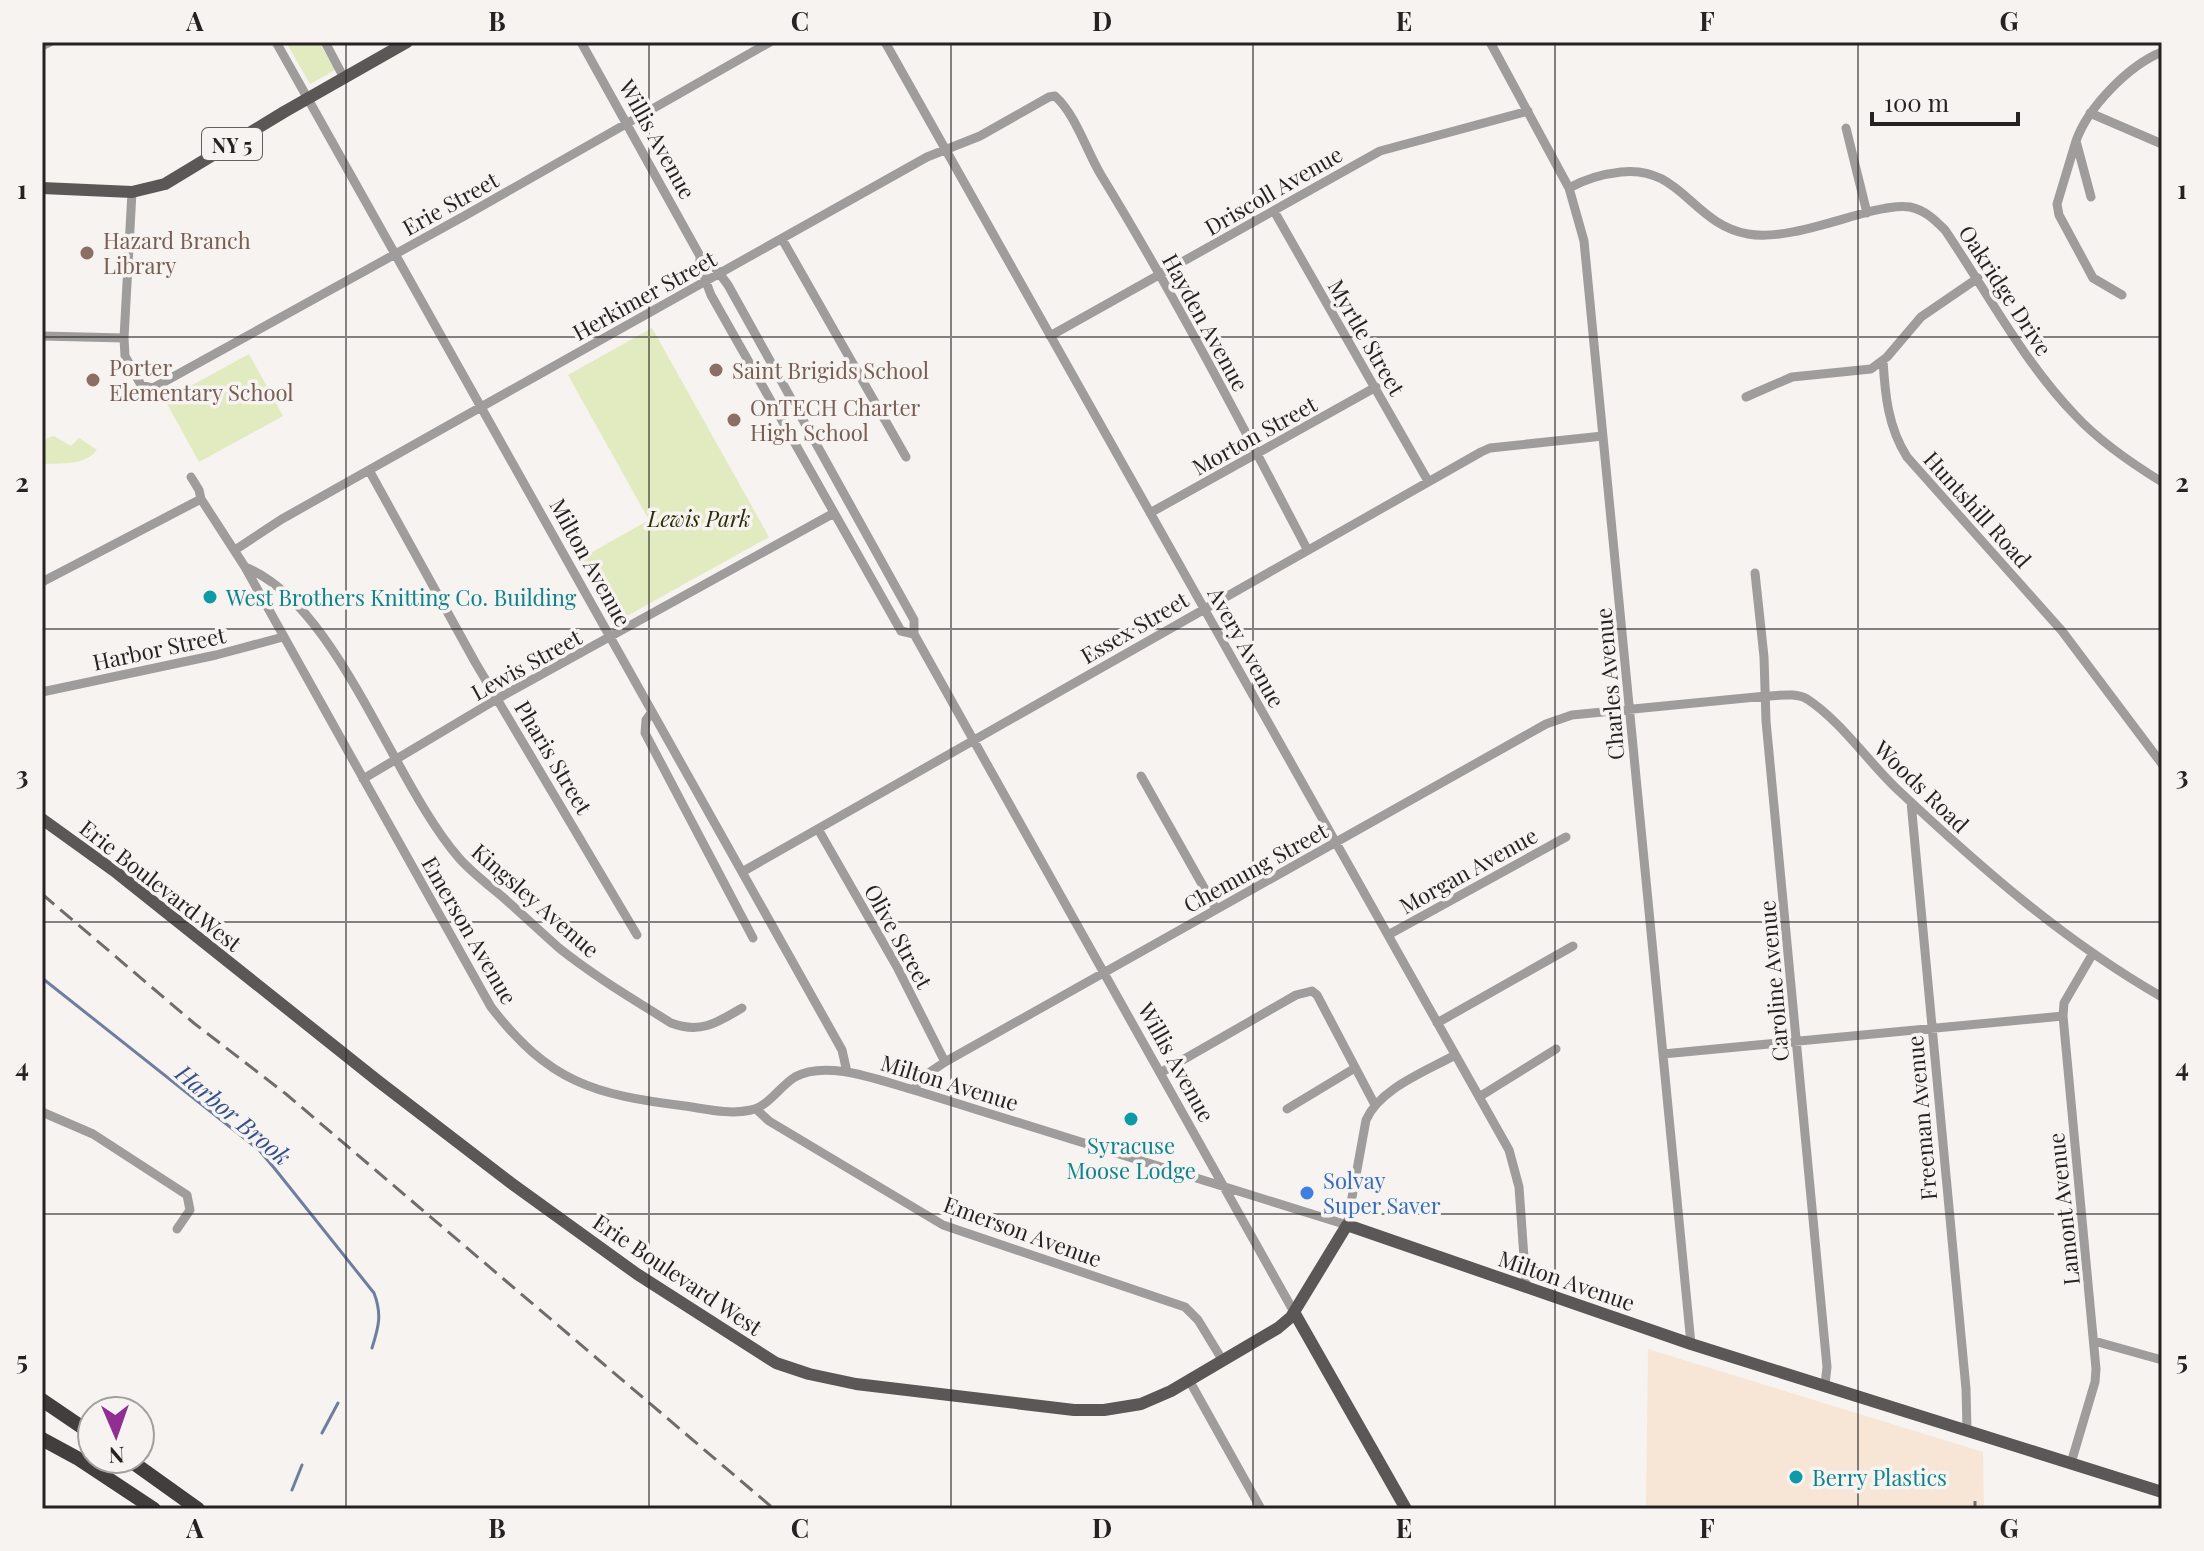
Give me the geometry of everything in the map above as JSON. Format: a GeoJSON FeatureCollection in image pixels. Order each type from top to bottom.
{"type":"FeatureCollection","features":[{"type":"Feature","properties":{"kind":"highway"},"geometry":{"type":"LineString","coordinates":[[42,1400],[76,1423]]}},
{"type":"Feature","properties":{"kind":"highway"},"geometry":{"type":"LineString","coordinates":[[42,1439],[125,1488],[154,1509]]}},
{"type":"Feature","properties":{"kind":"highway"},"geometry":{"type":"LineString","coordinates":[[150,1475],[198,1509]]}},
{"type":"Feature","properties":{"kind":"main road","name":"NY 5"},"geometry":{"type":"LineString","coordinates":[[42,188],[132,192],[165,184],[407,42]]}},
{"type":"Feature","properties":{"kind":"main road","name":"Erie Boulevard West"},"geometry":{"type":"LineString","coordinates":[[42,819],[124,879],[511,1183],[637,1274],[776,1363],[809,1374],[856,1384],[1074,1410],[1104,1410],[1141,1404],[1278,1328],[1294,1312],[1347,1225]]}},
{"type":"Feature","properties":{"kind":"main road","name":"Milton Avenue"},"geometry":{"type":"LineString","coordinates":[[1347,1225],[1691,1344],[2162,1492]]}},
{"type":"Feature","properties":{"kind":"main road","name":"Willis Avenue"},"geometry":{"type":"LineString","coordinates":[[1294,1312],[1406,1509]]}},
{"type":"Feature","properties":{"kind":"street"},"geometry":{"type":"LineString","coordinates":[[42,46],[50,42]]}},
{"type":"Feature","properties":{"kind":"street","name":"Milton Avenue"},"geometry":{"type":"LineString","coordinates":[[276,42],[842,1050],[847,1072],[1347,1225]]}},
{"type":"Feature","properties":{"kind":"street"},"geometry":{"type":"LineString","coordinates":[[325,42],[344,78]]}},
{"type":"Feature","properties":{"kind":"street","name":"Willis Avenue"},"geometry":{"type":"LineString","coordinates":[[581,42],[700,256],[706,281],[834,513],[901,631],[914,634]]}},
{"type":"Feature","properties":{"kind":"street","name":"Erie Street"},"geometry":{"type":"LineString","coordinates":[[124,338],[125,356],[135,377],[145,388],[159,386],[770,42]]}},
{"type":"Feature","properties":{"kind":"street","name":"Avery Avenue"},"geometry":{"type":"LineString","coordinates":[[885,42],[1514,1162],[1519,1187],[1526,1286]]}},
{"type":"Feature","properties":{"kind":"street","name":"Charles Avenue"},"geometry":{"type":"LineString","coordinates":[[1490,42],[1569,188],[1584,241],[1691,1344]]}},
{"type":"Feature","properties":{"kind":"street"},"geometry":{"type":"LineString","coordinates":[[2122,295],[2093,278],[2059,215],[2057,204],[2076,141],[2090,113],[2145,60],[2162,52]]}},
{"type":"Feature","properties":{"kind":"street","name":"Herkimer Street"},"geometry":{"type":"LineString","coordinates":[[235,550],[282,519],[927,157],[980,136],[1049,97],[1057,98],[1070,115]]}},
{"type":"Feature","properties":{"kind":"street","name":"Driscoll Avenue"},"geometry":{"type":"LineString","coordinates":[[1050,336],[1380,151],[1528,111]]}},
{"type":"Feature","properties":{"kind":"street"},"geometry":{"type":"LineString","coordinates":[[2090,113],[2162,144]]}},
{"type":"Feature","properties":{"kind":"street","name":"Hayden Avenue"},"geometry":{"type":"LineString","coordinates":[[1070,115],[1307,549]]}},
{"type":"Feature","properties":{"kind":"street"},"geometry":{"type":"LineString","coordinates":[[1846,128],[1867,213]]}},
{"type":"Feature","properties":{"kind":"street"},"geometry":{"type":"LineString","coordinates":[[2076,141],[2091,197]]}},
{"type":"Feature","properties":{"kind":"street","name":"Oakridge Drive"},"geometry":{"type":"LineString","coordinates":[[1569,188],[1606,174],[1639,170],[1656,174],[1672,184],[1709,218],[1731,230],[1766,235],[1902,206],[1913,207],[1932,217],[1945,230],[2012,334],[2075,415],[2102,441],[2162,482]]}},
{"type":"Feature","properties":{"kind":"street"},"geometry":{"type":"LineString","coordinates":[[42,336],[124,338],[132,192]]}},
{"type":"Feature","properties":{"kind":"street","name":"Myrtle Street"},"geometry":{"type":"LineString","coordinates":[[1274,211],[1428,481]]}},
{"type":"Feature","properties":{"kind":"street"},"geometry":{"type":"LineString","coordinates":[[782,239],[906,457]]}},
{"type":"Feature","properties":{"kind":"street","name":"Willis Avenue"},"geometry":{"type":"LineString","coordinates":[[700,256],[710,261],[721,273],[914,620],[914,634],[1294,1312]]}},
{"type":"Feature","properties":{"kind":"street"},"geometry":{"type":"LineString","coordinates":[[1746,397],[1792,377],[1871,369],[1883,360],[1921,317],[1978,278]]}},
{"type":"Feature","properties":{"kind":"street","name":"Huntshill Road"},"geometry":{"type":"LineString","coordinates":[[1883,360],[1885,394],[1892,426],[1907,457],[2062,631],[2162,764]]}},
{"type":"Feature","properties":{"kind":"street","name":"Morton Street"},"geometry":{"type":"LineString","coordinates":[[1150,513],[1376,387]]}},
{"type":"Feature","properties":{"kind":"street","name":"Essex Street"},"geometry":{"type":"LineString","coordinates":[[742,872],[1204,607],[1490,448],[1603,436]]}},
{"type":"Feature","properties":{"kind":"street","name":"Pharis Street"},"geometry":{"type":"LineString","coordinates":[[370,472],[497,699],[637,935]]}},
{"type":"Feature","properties":{"kind":"street","name":"Emerson Avenue"},"geometry":{"type":"LineString","coordinates":[[191,477],[201,499],[245,567],[491,1007],[511,1033],[535,1054],[578,1083],[626,1099],[735,1112],[756,1109],[769,1121],[943,1225],[1185,1307],[1198,1320],[1223,1361]]}},
{"type":"Feature","properties":{"kind":"street"},"geometry":{"type":"LineString","coordinates":[[42,582],[201,499]]}},
{"type":"Feature","properties":{"kind":"street","name":"Lewis Street"},"geometry":{"type":"LineString","coordinates":[[363,779],[497,699],[834,513]]}},
{"type":"Feature","properties":{"kind":"street","name":"Kingsley Avenue"},"geometry":{"type":"LineString","coordinates":[[245,567],[265,575],[277,585],[313,625],[344,668],[421,804],[459,859],[560,948],[677,1025],[690,1029],[708,1026],[742,1008]]}},
{"type":"Feature","properties":{"kind":"street","name":"Caroline Avenue"},"geometry":{"type":"LineString","coordinates":[[1755,573],[1825,1352],[1825,1385]]}},
{"type":"Feature","properties":{"kind":"street","name":"Harbor Street"},"geometry":{"type":"LineString","coordinates":[[42,692],[207,657],[283,637]]}},
{"type":"Feature","properties":{"kind":"street","name":"Woods Road"},"geometry":{"type":"LineString","coordinates":[[1629,710],[1766,696],[1798,695],[1808,700],[1961,849],[2092,955],[2162,997]]}},
{"type":"Feature","properties":{"kind":"street","name":"Chemung Street"},"geometry":{"type":"LineString","coordinates":[[914,1090],[921,1078],[945,1062],[1546,724],[1572,715],[1629,710]]}},
{"type":"Feature","properties":{"kind":"street"},"geometry":{"type":"LineString","coordinates":[[652,712],[646,720],[645,733],[753,938]]}},
{"type":"Feature","properties":{"kind":"street"},"geometry":{"type":"LineString","coordinates":[[1141,776],[1216,909]]}},
{"type":"Feature","properties":{"kind":"street","name":"Freeman Avenue"},"geometry":{"type":"LineString","coordinates":[[1911,802],[1966,1389],[1967,1430]]}},
{"type":"Feature","properties":{"kind":"street","name":"Olive Street"},"geometry":{"type":"LineString","coordinates":[[818,829],[897,967],[945,1062]]}},
{"type":"Feature","properties":{"kind":"street","name":"Morgan Avenue"},"geometry":{"type":"LineString","coordinates":[[1388,935],[1566,837]]}},
{"type":"Feature","properties":{"kind":"street"},"geometry":{"type":"LineString","coordinates":[[1437,1023],[1573,946]]}},
{"type":"Feature","properties":{"kind":"street","name":"Lamont Avenue"},"geometry":{"type":"LineString","coordinates":[[2071,1463],[2095,1382],[2094,1341],[2063,1016],[2064,1003],[2092,955]]}},
{"type":"Feature","properties":{"kind":"street"},"geometry":{"type":"LineString","coordinates":[[1160,1073],[1304,991],[1312,991],[1317,995],[1375,1105]]}},
{"type":"Feature","properties":{"kind":"street"},"geometry":{"type":"LineString","coordinates":[[1663,1054],[2063,1016]]}},
{"type":"Feature","properties":{"kind":"street"},"geometry":{"type":"LineString","coordinates":[[1479,1097],[1556,1049]]}},
{"type":"Feature","properties":{"kind":"street"},"geometry":{"type":"LineString","coordinates":[[1347,1225],[1366,1120],[1375,1105],[1394,1090],[1455,1055]]}},
{"type":"Feature","properties":{"kind":"street"},"geometry":{"type":"LineString","coordinates":[[1287,1109],[1355,1068]]}},
{"type":"Feature","properties":{"kind":"street"},"geometry":{"type":"LineString","coordinates":[[756,1109],[799,1075],[830,1070],[847,1072]]}},
{"type":"Feature","properties":{"kind":"street"},"geometry":{"type":"LineString","coordinates":[[42,1112],[93,1134],[187,1195],[190,1210],[177,1229]]}},
{"type":"Feature","properties":{"kind":"street"},"geometry":{"type":"LineString","coordinates":[[2094,1341],[2162,1360]]}},
{"type":"Feature","properties":{"kind":"street"},"geometry":{"type":"LineString","coordinates":[[1189,1380],[1261,1509]]}},
{"type":"Feature","properties":{"kind":"shaded area"},"geometry":{"type":"Polygon","coordinates":[[[1648,1349],[1983,1452],[1984,1509],[1646,1509],[1648,1349]]]}},
{"type":"Feature","properties":{"kind":"green space"},"geometry":{"type":"Polygon","coordinates":[[[286,42],[319,42],[335,70],[310,84],[286,42]]]}},
{"type":"Feature","properties":{"kind":"green space","name":"Lewis Park"},"geometry":{"type":"Polygon","coordinates":[[[652,328],[769,537],[616,622],[580,559],[649,520],[568,375],[652,328]]]}},
{"type":"Feature","properties":{"kind":"green space"},"geometry":{"type":"Polygon","coordinates":[[[249,354],[283,416],[199,462],[165,400],[249,354]]]}},
{"type":"Feature","properties":{"kind":"green space"},"geometry":{"type":"Polygon","coordinates":[[[54,436],[71,446],[79,438],[97,450],[79,461],[42,464],[42,446],[47,438],[54,436]]]}},
{"type":"Feature","properties":{"kind":"waterway","name":"Harbor Brook"},"geometry":{"type":"LineString","coordinates":[[42,978],[259,1150],[374,1293],[379,1320],[372,1348]]}},
{"type":"Feature","properties":{"kind":"waterway","name":"Harbor Brook"},"geometry":{"type":"LineString","coordinates":[[322,1433],[338,1403]]}},
{"type":"Feature","properties":{"kind":"waterway","name":"Harbor Brook"},"geometry":{"type":"LineString","coordinates":[[292,1490],[302,1465]]}},
{"type":"Feature","properties":{"kind":"railway"},"geometry":{"type":"LineString","coordinates":[[42,894],[195,1024],[286,1094],[774,1509]]}},
{"type":"Feature","properties":{"kind":"railway"},"geometry":{"type":"LineString","coordinates":[[1975,1501],[1975,1509]]}},
{"type":"Feature","properties":{"kind":"place","name":"Hazard Branch Library"},"geometry":{"type":"Point","coordinates":[87,253]}},
{"type":"Feature","properties":{"kind":"place","name":"Saint Brigids School"},"geometry":{"type":"Point","coordinates":[716,370]}},
{"type":"Feature","properties":{"kind":"place","name":"Porter Elementary School"},"geometry":{"type":"Point","coordinates":[93,380]}},
{"type":"Feature","properties":{"kind":"place","name":"OnTECH Charter High School"},"geometry":{"type":"Point","coordinates":[734,420]}},
{"type":"Feature","properties":{"kind":"place","name":"West Brothers Knitting Co. Building"},"geometry":{"type":"Point","coordinates":[210,597]}},
{"type":"Feature","properties":{"kind":"place","name":"Syracuse Moose Lodge"},"geometry":{"type":"Point","coordinates":[1131,1119]}},
{"type":"Feature","properties":{"kind":"place","name":"Solvay Super Saver"},"geometry":{"type":"Point","coordinates":[1307,1193]}},
{"type":"Feature","properties":{"kind":"place","name":"Berry Plastics"},"geometry":{"type":"Point","coordinates":[1796,1477]}}]}
